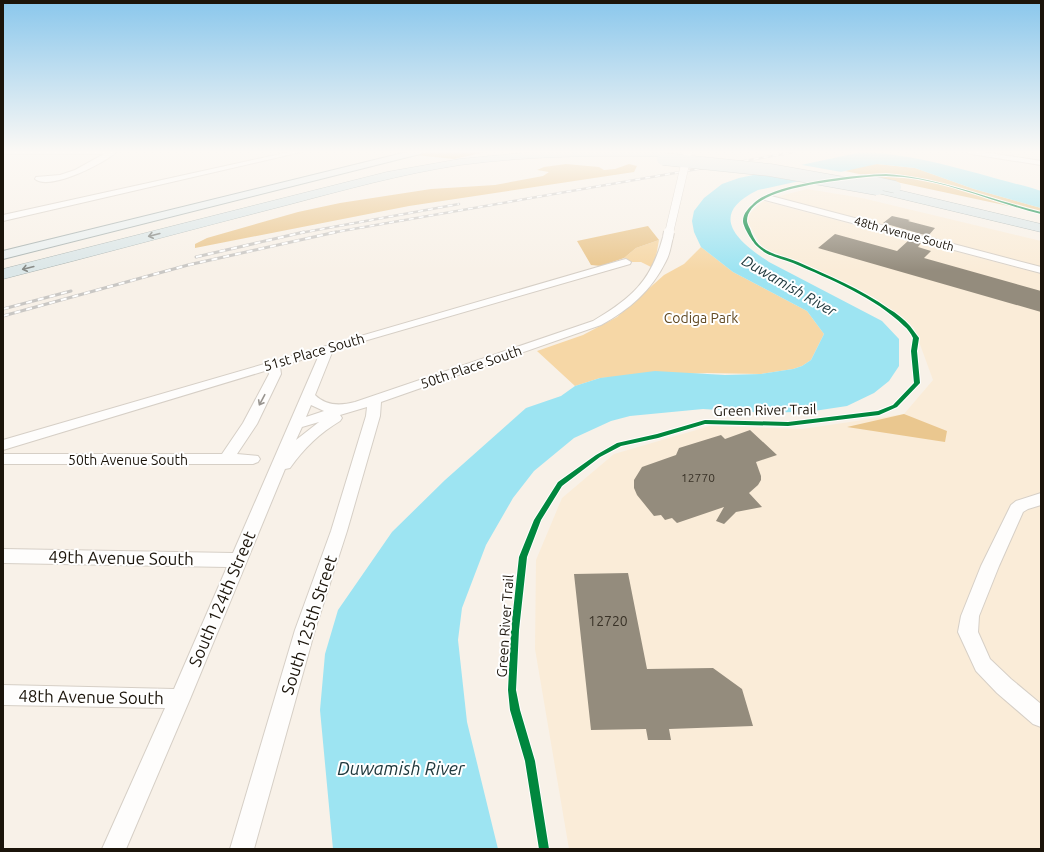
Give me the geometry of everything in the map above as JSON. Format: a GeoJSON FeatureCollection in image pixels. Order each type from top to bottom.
{"type":"FeatureCollection","features":[{"type":"Feature","properties":{"kind":"highway"},"geometry":{"type":"LineString","coordinates":[[3,274],[321,192]]}},
{"type":"Feature","properties":{"kind":"highway"},"geometry":{"type":"LineString","coordinates":[[3,285],[352,192]]}},
{"type":"Feature","properties":{"kind":"highway"},"geometry":{"type":"LineString","coordinates":[[888,192],[1041,229]]}},
{"type":"Feature","properties":{"kind":"highway"},"geometry":{"type":"LineString","coordinates":[[918,192],[1041,219]]}},
{"type":"Feature","properties":{"kind":"main road"},"geometry":{"type":"LineString","coordinates":[[3,251],[244,192]]}},
{"type":"Feature","properties":{"kind":"main road"},"geometry":{"type":"LineString","coordinates":[[3,254],[256,192]]}},
{"type":"Feature","properties":{"kind":"street"},"geometry":{"type":"LineString","coordinates":[[3,218],[121,192]]}},
{"type":"Feature","properties":{"kind":"street","name":"50th Place South"},"geometry":{"type":"LineString","coordinates":[[296,424],[565,336],[597,322],[621,309],[642,290],[662,260],[677,192]]}},
{"type":"Feature","properties":{"kind":"street","name":"48th Avenue South"},"geometry":{"type":"LineString","coordinates":[[768,198],[1041,270]]}},
{"type":"Feature","properties":{"kind":"street"},"geometry":{"type":"LineString","coordinates":[[11,224],[27,213]]}},
{"type":"Feature","properties":{"kind":"street","name":"51st Place South"},"geometry":{"type":"LineString","coordinates":[[3,446],[328,348],[626,262]]}},
{"type":"Feature","properties":{"kind":"street","name":"South 124th Street"},"geometry":{"type":"LineString","coordinates":[[114,849],[180,699],[328,348]]}},
{"type":"Feature","properties":{"kind":"street"},"geometry":{"type":"LineString","coordinates":[[226,459],[250,424],[275,374],[274,364]]}},
{"type":"Feature","properties":{"kind":"street"},"geometry":{"type":"LineString","coordinates":[[308,395],[313,401],[321,406],[335,409],[360,404]]}},
{"type":"Feature","properties":{"kind":"street"},"geometry":{"type":"LineString","coordinates":[[267,491],[297,448],[312,432],[360,404]]}},
{"type":"Feature","properties":{"kind":"street","name":"South 125th Street"},"geometry":{"type":"LineString","coordinates":[[242,849],[305,630],[339,531],[373,416],[360,404]]}},
{"type":"Feature","properties":{"kind":"street"},"geometry":{"type":"LineString","coordinates":[[296,424],[323,426]]}},
{"type":"Feature","properties":{"kind":"street","name":"50th Avenue South"},"geometry":{"type":"LineString","coordinates":[[3,459],[253,459]]}},
{"type":"Feature","properties":{"kind":"street"},"geometry":{"type":"LineString","coordinates":[[1041,499],[1022,505],[1016,509],[990,566],[970,616],[968,632],[983,665],[1004,686],[1041,717]]}},
{"type":"Feature","properties":{"kind":"street","name":"49th Avenue South"},"geometry":{"type":"LineString","coordinates":[[3,556],[238,560]]}},
{"type":"Feature","properties":{"kind":"street","name":"48th Avenue South"},"geometry":{"type":"LineString","coordinates":[[3,695],[180,699]]}},
{"type":"Feature","properties":{"kind":"shaded area"},"geometry":{"type":"Polygon","coordinates":[[[413,192],[503,192],[409,206],[195,248],[195,244],[207,238],[298,212],[340,203],[413,192]]]}},
{"type":"Feature","properties":{"kind":"shaded area"},"geometry":{"type":"Polygon","coordinates":[[[796,192],[824,192],[862,198],[1041,241],[1041,267],[776,197],[796,192]]]}},
{"type":"Feature","properties":{"kind":"shaded area"},"geometry":{"type":"Polygon","coordinates":[[[942,192],[984,192],[1041,208],[1041,213],[942,192]]]}},
{"type":"Feature","properties":{"kind":"shaded area"},"geometry":{"type":"Polygon","coordinates":[[[763,201],[1041,274],[1041,849],[569,849],[535,649],[536,560],[562,498],[614,454],[710,426],[802,429],[904,414],[933,380],[914,328],[899,315],[848,284],[767,250],[761,245],[748,223],[749,214],[763,201]]]}},
{"type":"Feature","properties":{"kind":"shaded area"},"geometry":{"type":"Polygon","coordinates":[[[648,226],[659,240],[636,248],[624,258],[601,266],[591,265],[577,241],[648,226]]]}},
{"type":"Feature","properties":{"kind":"shaded area"},"geometry":{"type":"Polygon","coordinates":[[[904,414],[947,431],[945,442],[847,427],[904,414]]]}},
{"type":"Feature","properties":{"kind":"green space"},"geometry":{"type":"Polygon","coordinates":[[[659,240],[655,262],[651,267],[641,262],[628,262],[624,258],[636,248],[659,240]]]}},
{"type":"Feature","properties":{"kind":"green space","name":"Codiga Park"},"geometry":{"type":"Polygon","coordinates":[[[701,247],[733,272],[807,311],[824,334],[811,360],[802,366],[793,369],[761,374],[707,373],[600,378],[575,386],[537,351],[583,335],[617,317],[664,275],[684,264],[701,247]]]}},
{"type":"Feature","properties":{"kind":"water","name":"Duwamish River"},"geometry":{"type":"Polygon","coordinates":[[[712,192],[755,192],[743,199],[734,208],[731,218],[732,227],[737,236],[757,254],[769,262],[882,321],[899,339],[899,366],[889,381],[874,393],[847,406],[814,411],[770,413],[703,409],[630,416],[611,421],[574,438],[534,471],[513,498],[486,545],[462,608],[458,640],[467,722],[498,849],[333,849],[320,710],[325,654],[338,610],[392,532],[445,480],[526,408],[561,396],[575,386],[600,378],[655,371],[725,375],[761,374],[793,369],[802,366],[811,360],[824,334],[807,311],[733,272],[701,247],[694,232],[692,221],[694,211],[704,198],[712,192]]]}},
{"type":"Feature","properties":{"kind":"water","name":"Duwamish River"},"geometry":{"type":"Polygon","coordinates":[[[984,192],[1041,192],[1041,208],[984,192]]]}},
{"type":"Feature","properties":{"kind":"building"},"geometry":{"type":"Polygon","coordinates":[[[892,216],[935,228],[928,236],[883,223],[892,216]]]}},
{"type":"Feature","properties":{"kind":"building"},"geometry":{"type":"Polygon","coordinates":[[[835,234],[897,251],[909,240],[921,243],[918,247],[931,251],[924,258],[1041,291],[1041,312],[818,248],[835,234]]]}},
{"type":"Feature","properties":{"kind":"building"},"geometry":{"type":"Polygon","coordinates":[[[750,430],[777,455],[756,462],[761,480],[749,493],[762,507],[736,512],[724,524],[716,521],[724,507],[677,523],[672,518],[665,520],[661,515],[654,516],[637,495],[634,488],[634,480],[642,467],[676,455],[679,448],[721,435],[725,439],[750,430]]]}},
{"type":"Feature","properties":{"kind":"building"},"geometry":{"type":"Polygon","coordinates":[[[628,573],[647,669],[713,668],[742,689],[753,726],[669,729],[671,740],[648,740],[646,729],[591,730],[574,574],[628,573]]]}},
{"type":"Feature","properties":{"kind":"railway"},"geometry":{"type":"LineString","coordinates":[[330,233],[567,192]]}},
{"type":"Feature","properties":{"kind":"railway"},"geometry":{"type":"LineString","coordinates":[[300,233],[459,204]]}},
{"type":"Feature","properties":{"kind":"railway"},"geometry":{"type":"LineString","coordinates":[[196,257],[304,232]]}},
{"type":"Feature","properties":{"kind":"railway"},"geometry":{"type":"LineString","coordinates":[[3,316],[188,265],[336,232]]}},
{"type":"Feature","properties":{"kind":"railway"},"geometry":{"type":"LineString","coordinates":[[3,309],[71,291]]}},
{"type":"Feature","properties":{"kind":"cycle path","name":"Green River Trail"},"geometry":{"type":"LineString","coordinates":[[544,849],[530,761],[515,710],[512,690],[515,630],[523,557],[538,520],[560,484],[598,456],[619,444],[658,436],[705,422],[788,424],[879,413],[895,406],[917,383],[914,351],[916,338],[907,326],[895,315],[879,304],[842,284],[794,262],[772,255],[764,251],[756,244],[745,221],[748,211],[757,202],[778,192]]}},
{"type":"Feature","properties":{"kind":"cycle path","name":"Green River Trail"},"geometry":{"type":"LineString","coordinates":[[967,192],[1041,213]]}}]}
